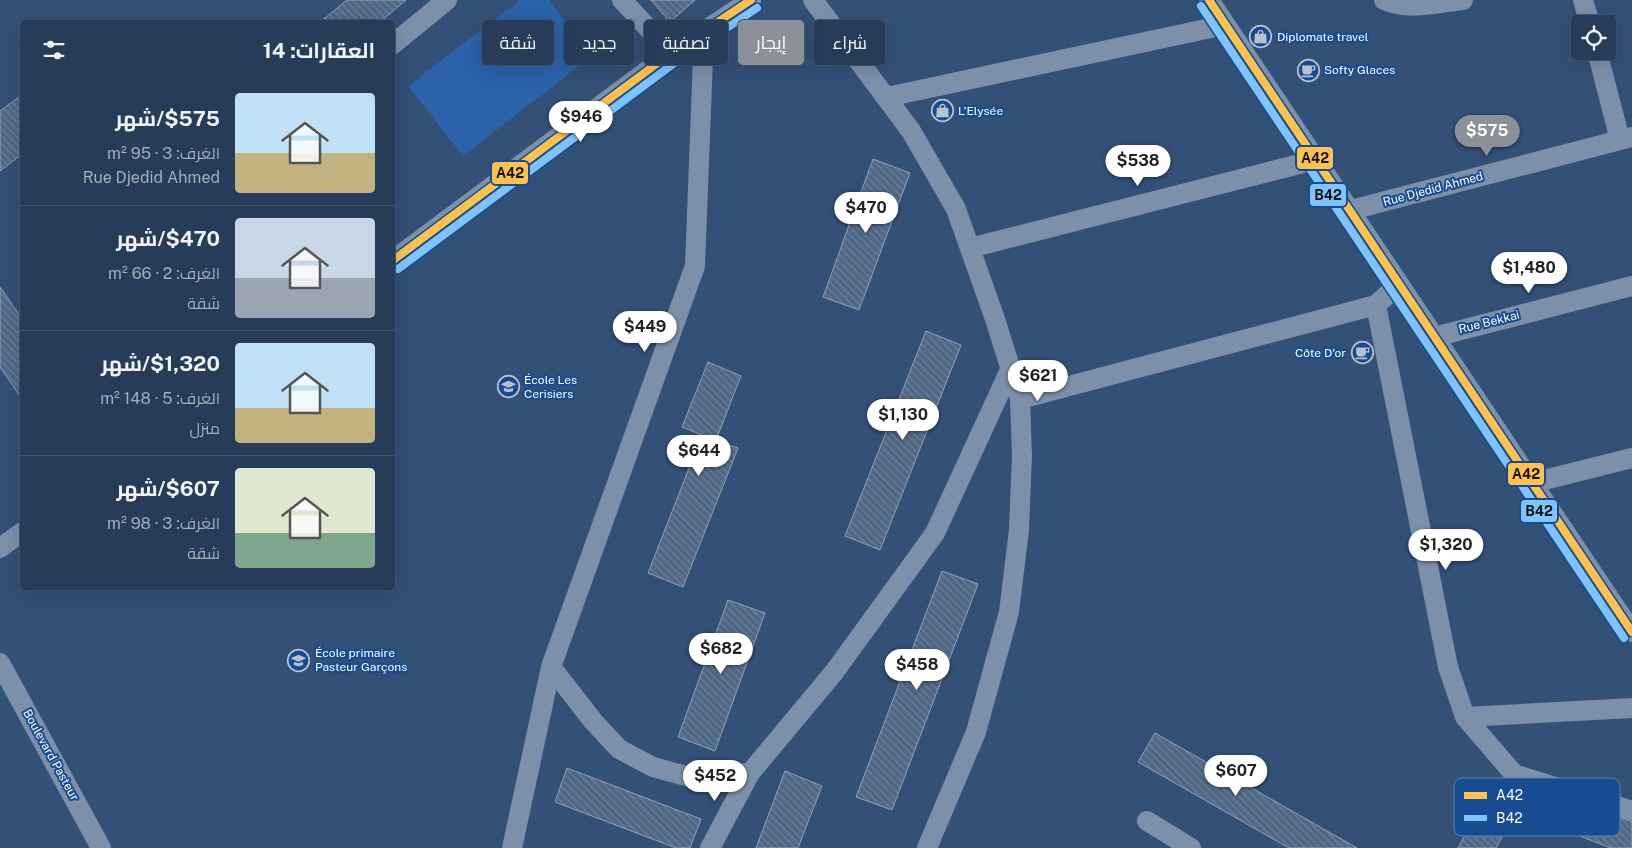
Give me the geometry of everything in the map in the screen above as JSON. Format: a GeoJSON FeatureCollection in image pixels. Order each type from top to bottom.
{"type":"FeatureCollection","features":[{"type":"Feature","properties":{"kind":"street"},"geometry":{"type":"LineString","coordinates":[[395,43],[447,0]]}},
{"type":"Feature","properties":{"kind":"street"},"geometry":{"type":"LineString","coordinates":[[622,0],[644,24]]}},
{"type":"Feature","properties":{"kind":"street"},"geometry":{"type":"LineString","coordinates":[[720,20],[750,0]]}},
{"type":"Feature","properties":{"kind":"street"},"geometry":{"type":"LineString","coordinates":[[812,0],[912,131],[956,209],[995,319],[1020,399],[1022,455],[1019,530],[1009,612],[976,732],[927,848]]}},
{"type":"Feature","properties":{"kind":"street"},"geometry":{"type":"LineString","coordinates":[[1209,0],[1632,632]]}},
{"type":"Feature","properties":{"kind":"street"},"geometry":{"type":"LineString","coordinates":[[1384,0],[1393,4],[1409,6],[1463,0]]}},
{"type":"Feature","properties":{"kind":"street"},"geometry":{"type":"LineString","coordinates":[[1583,0],[1587,15]]}},
{"type":"Feature","properties":{"kind":"street"},"geometry":{"type":"LineString","coordinates":[[887,97],[1225,25]]}},
{"type":"Feature","properties":{"kind":"street"},"geometry":{"type":"LineString","coordinates":[[1600,60],[1626,139]]}},
{"type":"Feature","properties":{"kind":"street"},"geometry":{"type":"LineString","coordinates":[[395,259],[655,65]]}},
{"type":"Feature","properties":{"kind":"street"},"geometry":{"type":"LineString","coordinates":[[512,848],[551,667],[695,266],[703,65]]}},
{"type":"Feature","properties":{"kind":"street","name":"Rue Djedid Ahmed"},"geometry":{"type":"LineString","coordinates":[[1351,210],[1626,139]]}},
{"type":"Feature","properties":{"kind":"street"},"geometry":{"type":"LineString","coordinates":[[970,248],[1315,160]]}},
{"type":"Feature","properties":{"kind":"street"},"geometry":{"type":"LineString","coordinates":[[1020,399],[1376,306],[1399,284]]}},
{"type":"Feature","properties":{"kind":"street","name":"Rue Bekkai"},"geometry":{"type":"LineString","coordinates":[[1434,336],[1632,286]]}},
{"type":"Feature","properties":{"kind":"street"},"geometry":{"type":"LineString","coordinates":[[1376,306],[1448,667],[1465,717],[1514,774],[1527,778]]}},
{"type":"Feature","properties":{"kind":"street"},"geometry":{"type":"LineString","coordinates":[[710,848],[750,773],[835,671],[935,534],[1010,370]]}},
{"type":"Feature","properties":{"kind":"street"},"geometry":{"type":"LineString","coordinates":[[1532,483],[1632,458]]}},
{"type":"Feature","properties":{"kind":"street"},"geometry":{"type":"LineString","coordinates":[[0,548],[20,533]]}},
{"type":"Feature","properties":{"kind":"street","name":"Boulevard Pasteur"},"geometry":{"type":"LineString","coordinates":[[0,663],[101,848]]}},
{"type":"Feature","properties":{"kind":"street"},"geometry":{"type":"LineString","coordinates":[[551,667],[619,749],[653,767],[690,777],[750,773]]}},
{"type":"Feature","properties":{"kind":"street"},"geometry":{"type":"LineString","coordinates":[[1465,717],[1632,708]]}},
{"type":"Feature","properties":{"kind":"street"},"geometry":{"type":"LineString","coordinates":[[1620,807],[1632,811]]}},
{"type":"Feature","properties":{"kind":"street"},"geometry":{"type":"LineString","coordinates":[[1147,821],[1191,848]]}},
{"type":"Feature","properties":{"kind":"shaded area"},"geometry":{"type":"Polygon","coordinates":[[[520,0],[549,0],[564,20],[564,65],[580,65],[463,156],[408,86],[482,29],[482,65],[554,65],[554,20],[494,20],[520,0]]]}},
{"type":"Feature","properties":{"kind":"building"},"geometry":{"type":"Polygon","coordinates":[[[347,0],[406,0],[382,20],[322,20],[347,0]]]}},
{"type":"Feature","properties":{"kind":"building"},"geometry":{"type":"Polygon","coordinates":[[[651,0],[695,0],[672,20],[668,20],[651,0]]]}},
{"type":"Feature","properties":{"kind":"building"},"geometry":{"type":"Polygon","coordinates":[[[20,96],[20,156],[0,171],[0,111],[20,96]]]}},
{"type":"Feature","properties":{"kind":"building"},"geometry":{"type":"Polygon","coordinates":[[[873,159],[910,173],[859,310],[823,297],[873,159]]]}},
{"type":"Feature","properties":{"kind":"building"},"geometry":{"type":"Polygon","coordinates":[[[0,287],[20,316],[20,396],[0,367],[0,287]]]}},
{"type":"Feature","properties":{"kind":"building"},"geometry":{"type":"Polygon","coordinates":[[[926,331],[961,345],[880,550],[845,536],[926,331]]]}},
{"type":"Feature","properties":{"kind":"building"},"geometry":{"type":"Polygon","coordinates":[[[708,362],[741,376],[716,440],[738,448],[683,587],[648,573],[702,435],[682,427],[708,362]]]}},
{"type":"Feature","properties":{"kind":"building"},"geometry":{"type":"Polygon","coordinates":[[[942,571],[978,584],[892,810],[856,797],[942,571]]]}},
{"type":"Feature","properties":{"kind":"building"},"geometry":{"type":"Polygon","coordinates":[[[728,600],[765,613],[715,751],[678,737],[728,600]]]}},
{"type":"Feature","properties":{"kind":"building"},"geometry":{"type":"Polygon","coordinates":[[[1155,733],[1357,848],[1289,848],[1138,762],[1155,733]]]}},
{"type":"Feature","properties":{"kind":"building"},"geometry":{"type":"Polygon","coordinates":[[[567,768],[701,819],[690,848],[676,848],[555,802],[567,768]]]}},
{"type":"Feature","properties":{"kind":"building"},"geometry":{"type":"Polygon","coordinates":[[[785,771],[822,786],[798,848],[756,848],[785,771]]]}},
{"type":"Feature","properties":{"kind":"building"},"geometry":{"type":"Polygon","coordinates":[[[1620,817],[1632,822],[1632,848],[1611,848],[1580,836],[1620,836],[1620,817]]]}},
{"type":"Feature","properties":{"kind":"building"},"geometry":{"type":"Polygon","coordinates":[[[1465,836],[1503,836],[1496,848],[1458,848],[1465,836]]]}},
{"type":"Feature","properties":{"kind":"transit line","name":"A42"},"geometry":{"type":"LineString","coordinates":[[395,259],[671,53],[751,0]]}},
{"type":"Feature","properties":{"kind":"transit line","name":"A42"},"geometry":{"type":"LineString","coordinates":[[1209,0],[1632,632]]}},
{"type":"Feature","properties":{"kind":"transit line","name":"B42"},"geometry":{"type":"LineString","coordinates":[[1201,6],[1624,638]]}},
{"type":"Feature","properties":{"kind":"transit line","name":"B42"},"geometry":{"type":"LineString","coordinates":[[398,269],[677,61],[757,8]]}},
{"type":"Feature","properties":{"kind":"place","name":"Diplomate travel"},"geometry":{"type":"Point","coordinates":[1261,37]}},
{"type":"Feature","properties":{"kind":"place","name":"Softy Glaces"},"geometry":{"type":"Point","coordinates":[1308,70]}},
{"type":"Feature","properties":{"kind":"place","name":"L’Elysée"},"geometry":{"type":"Point","coordinates":[942,111]}},
{"type":"Feature","properties":{"kind":"place","name":"Côte D'or"},"geometry":{"type":"Point","coordinates":[1362,353]}},
{"type":"Feature","properties":{"kind":"place","name":"École Les Cerisiers"},"geometry":{"type":"Point","coordinates":[508,387]}},
{"type":"Feature","properties":{"kind":"place","name":"École primaire Pasteur Garçons"},"geometry":{"type":"Point","coordinates":[299,660]}}]}
